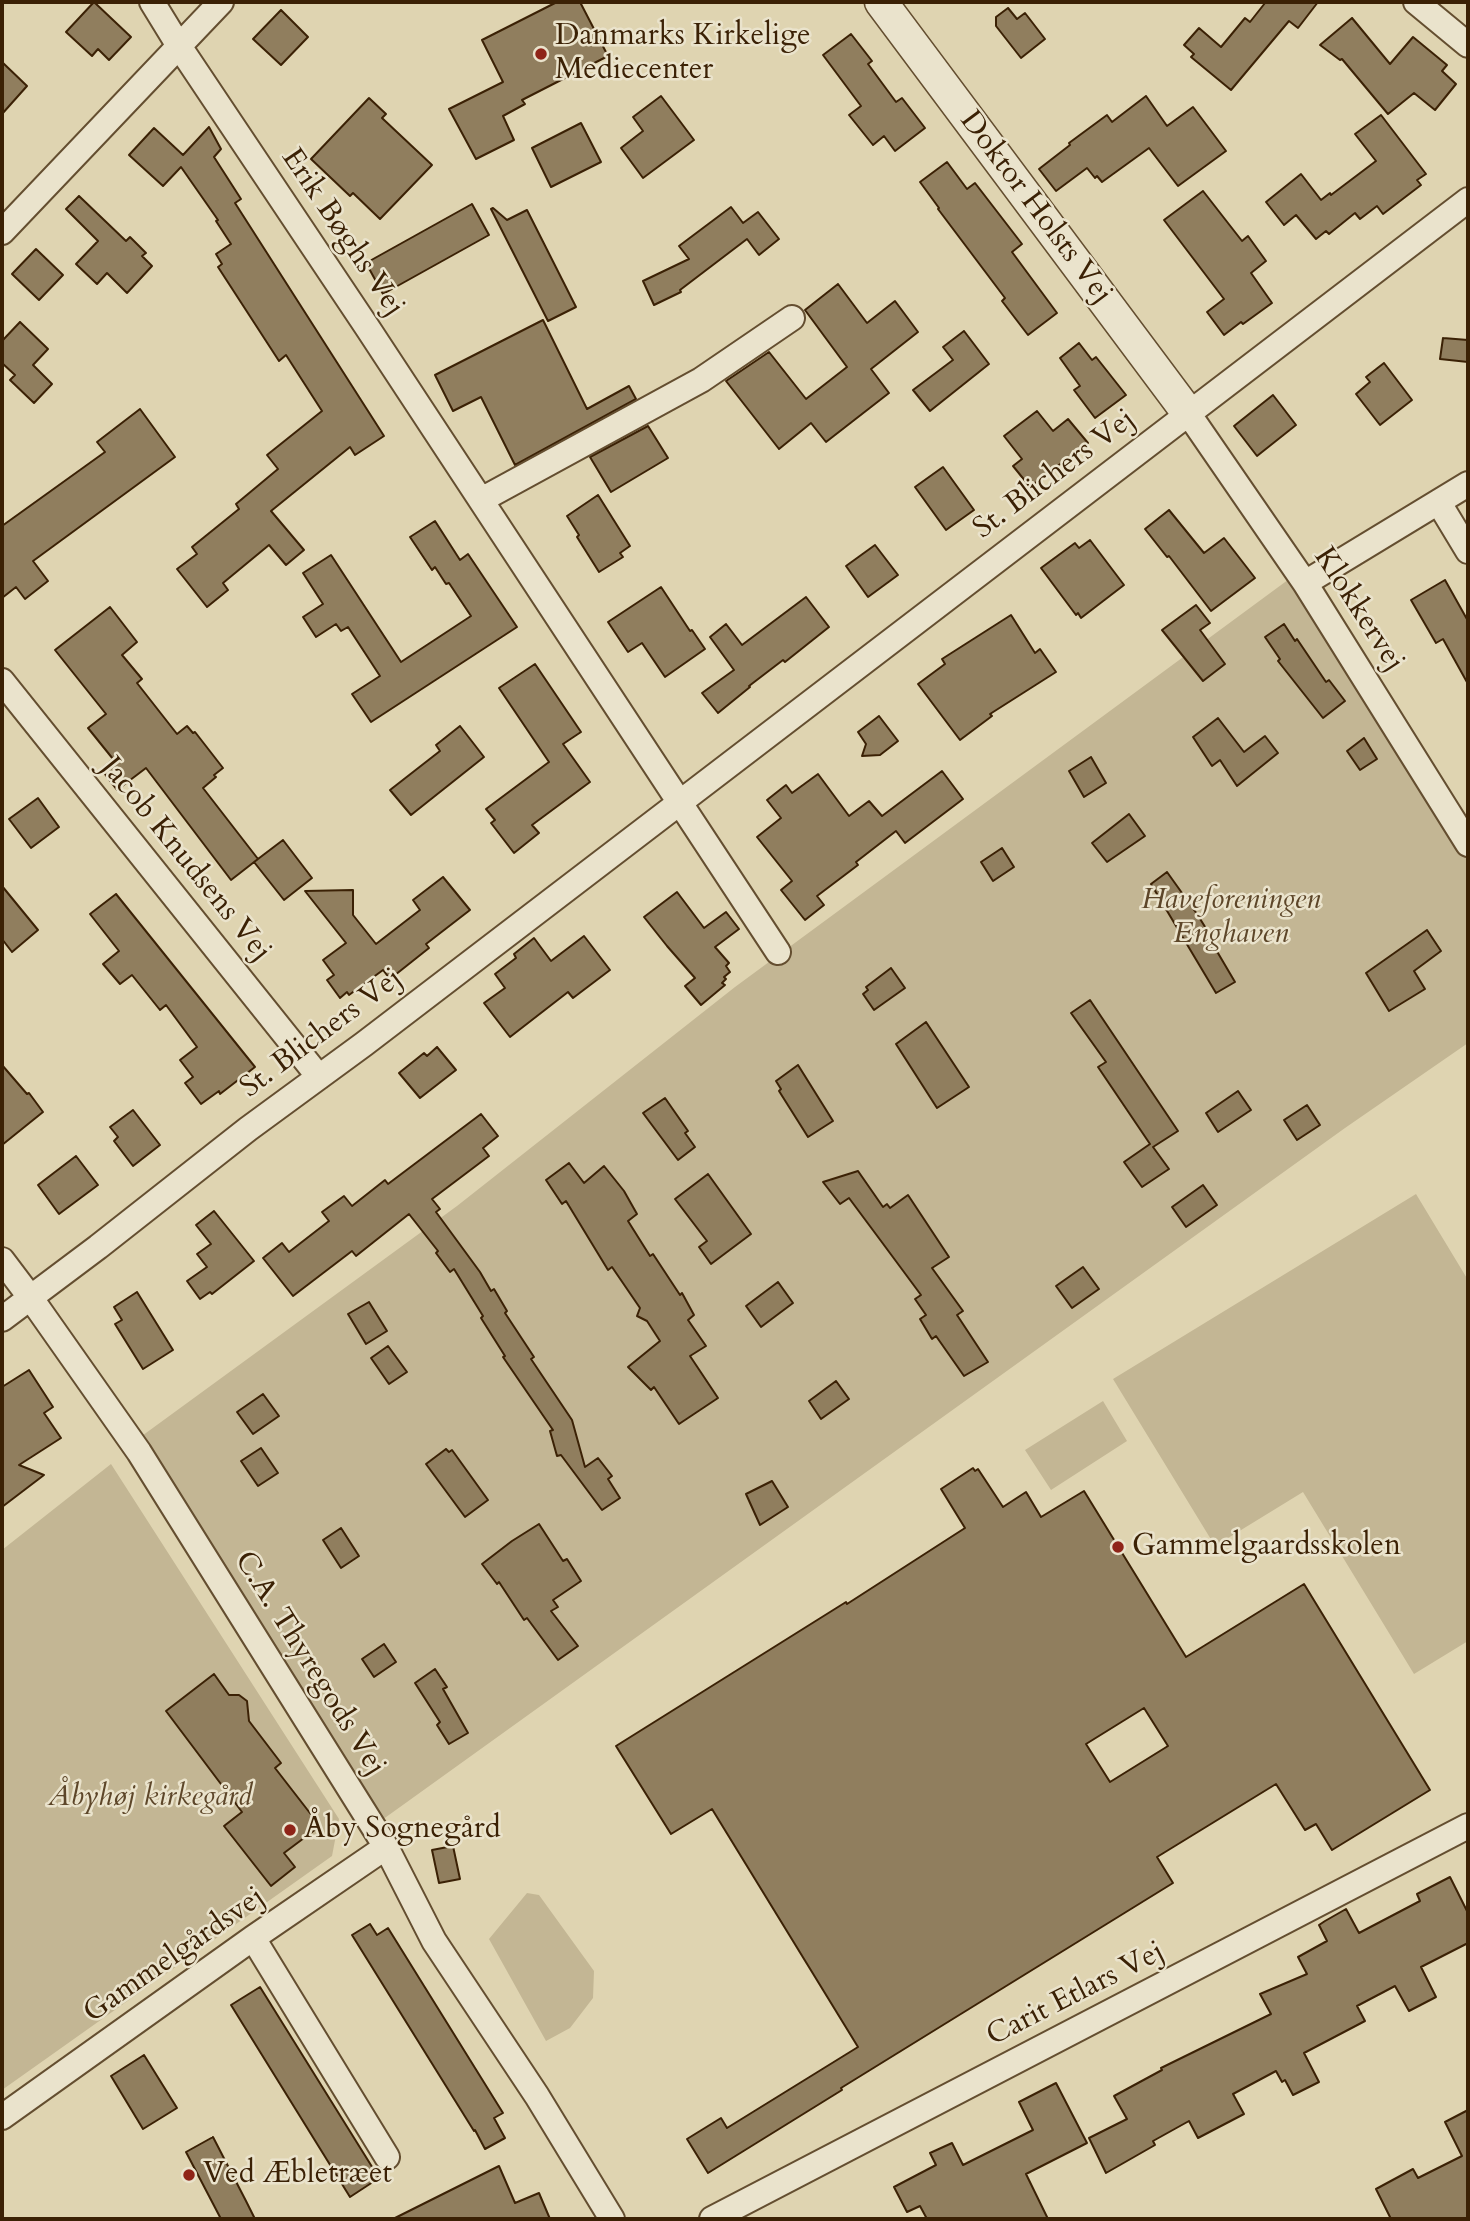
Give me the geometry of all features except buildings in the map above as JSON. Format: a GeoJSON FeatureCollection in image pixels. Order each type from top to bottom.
{"type":"FeatureCollection","features":[{"type":"Feature","properties":{"kind":"street","name":"Erik Bøghs Vej"},"geometry":{"type":"LineString","coordinates":[[152,2],[680,801]]}},
{"type":"Feature","properties":{"kind":"street"},"geometry":{"type":"LineString","coordinates":[[2,232],[221,2]]}},
{"type":"Feature","properties":{"kind":"street","name":"Doktor Holsts Vej"},"geometry":{"type":"LineString","coordinates":[[881,2],[1188,413]]}},
{"type":"Feature","properties":{"kind":"street"},"geometry":{"type":"LineString","coordinates":[[1416,2],[1468,45]]}},
{"type":"Feature","properties":{"kind":"street","name":"St. Blichers Vej"},"geometry":{"type":"LineString","coordinates":[[2,1318],[1468,200]]}},
{"type":"Feature","properties":{"kind":"street"},"geometry":{"type":"LineString","coordinates":[[481,500],[701,380],[792,318]]}},
{"type":"Feature","properties":{"kind":"street","name":"Klokkervej"},"geometry":{"type":"LineString","coordinates":[[1188,413],[1305,583],[1468,844]]}},
{"type":"Feature","properties":{"kind":"street"},"geometry":{"type":"LineString","coordinates":[[1305,583],[1468,485]]}},
{"type":"Feature","properties":{"kind":"street"},"geometry":{"type":"LineString","coordinates":[[1439,503],[1468,551]]}},
{"type":"Feature","properties":{"kind":"street","name":"Jacob Knudsens Vej"},"geometry":{"type":"LineString","coordinates":[[2,681],[320,1077]]}},
{"type":"Feature","properties":{"kind":"street"},"geometry":{"type":"LineString","coordinates":[[680,801],[778,951]]}},
{"type":"Feature","properties":{"kind":"street","name":"C.A. Thyregods Vej"},"geometry":{"type":"LineString","coordinates":[[2,1260],[139,1452],[386,1847],[434,1941],[537,2096],[612,2219]]}},
{"type":"Feature","properties":{"kind":"street","name":"Carit Etlars Vej"},"geometry":{"type":"LineString","coordinates":[[712,2219],[1468,1826]]}},
{"type":"Feature","properties":{"kind":"street","name":"Gammelgårdsvej"},"geometry":{"type":"LineString","coordinates":[[2,2117],[386,1847]]}},
{"type":"Feature","properties":{"kind":"street"},"geometry":{"type":"LineString","coordinates":[[253,1938],[387,2157]]}},
{"type":"Feature","properties":{"kind":"green space","name":"Haveforeningen Enghaven"},"geometry":{"type":"Polygon","coordinates":[[[1296,574],[1468,846],[1468,1043],[1345,1128],[375,1825],[135,1441],[457,1206],[735,987],[1296,574]]]}},
{"type":"Feature","properties":{"kind":"green space"},"geometry":{"type":"Polygon","coordinates":[[[1416,1194],[1468,1280],[1468,1641],[1414,1674],[1303,1492],[1215,1546],[1113,1379],[1416,1194]]]}},
{"type":"Feature","properties":{"kind":"green space"},"geometry":{"type":"Polygon","coordinates":[[[1103,1401],[1127,1441],[1051,1490],[1025,1450],[1103,1401]]]}},
{"type":"Feature","properties":{"kind":"green space","name":"Åbyhøj kirkegård"},"geometry":{"type":"Polygon","coordinates":[[[111,1464],[339,1819],[332,1856],[2,2090],[2,1550],[111,1464]]]}},
{"type":"Feature","properties":{"kind":"green space"},"geometry":{"type":"Polygon","coordinates":[[[527,1893],[539,1895],[594,1971],[593,1998],[570,2028],[546,2041],[489,1939],[527,1893]]]}},
{"type":"Feature","properties":{"kind":"place","name":"Danmarks Kirkelige Mediecenter"},"geometry":{"type":"Point","coordinates":[541,54]}},
{"type":"Feature","properties":{"kind":"place","name":"Gammelgaardsskolen"},"geometry":{"type":"Point","coordinates":[1118,1547]}},
{"type":"Feature","properties":{"kind":"place","name":"Åby Sognegård"},"geometry":{"type":"Point","coordinates":[290,1830]}},
{"type":"Feature","properties":{"kind":"place","name":"Ved Æbletræet"},"geometry":{"type":"Point","coordinates":[189,2175]}}]}
